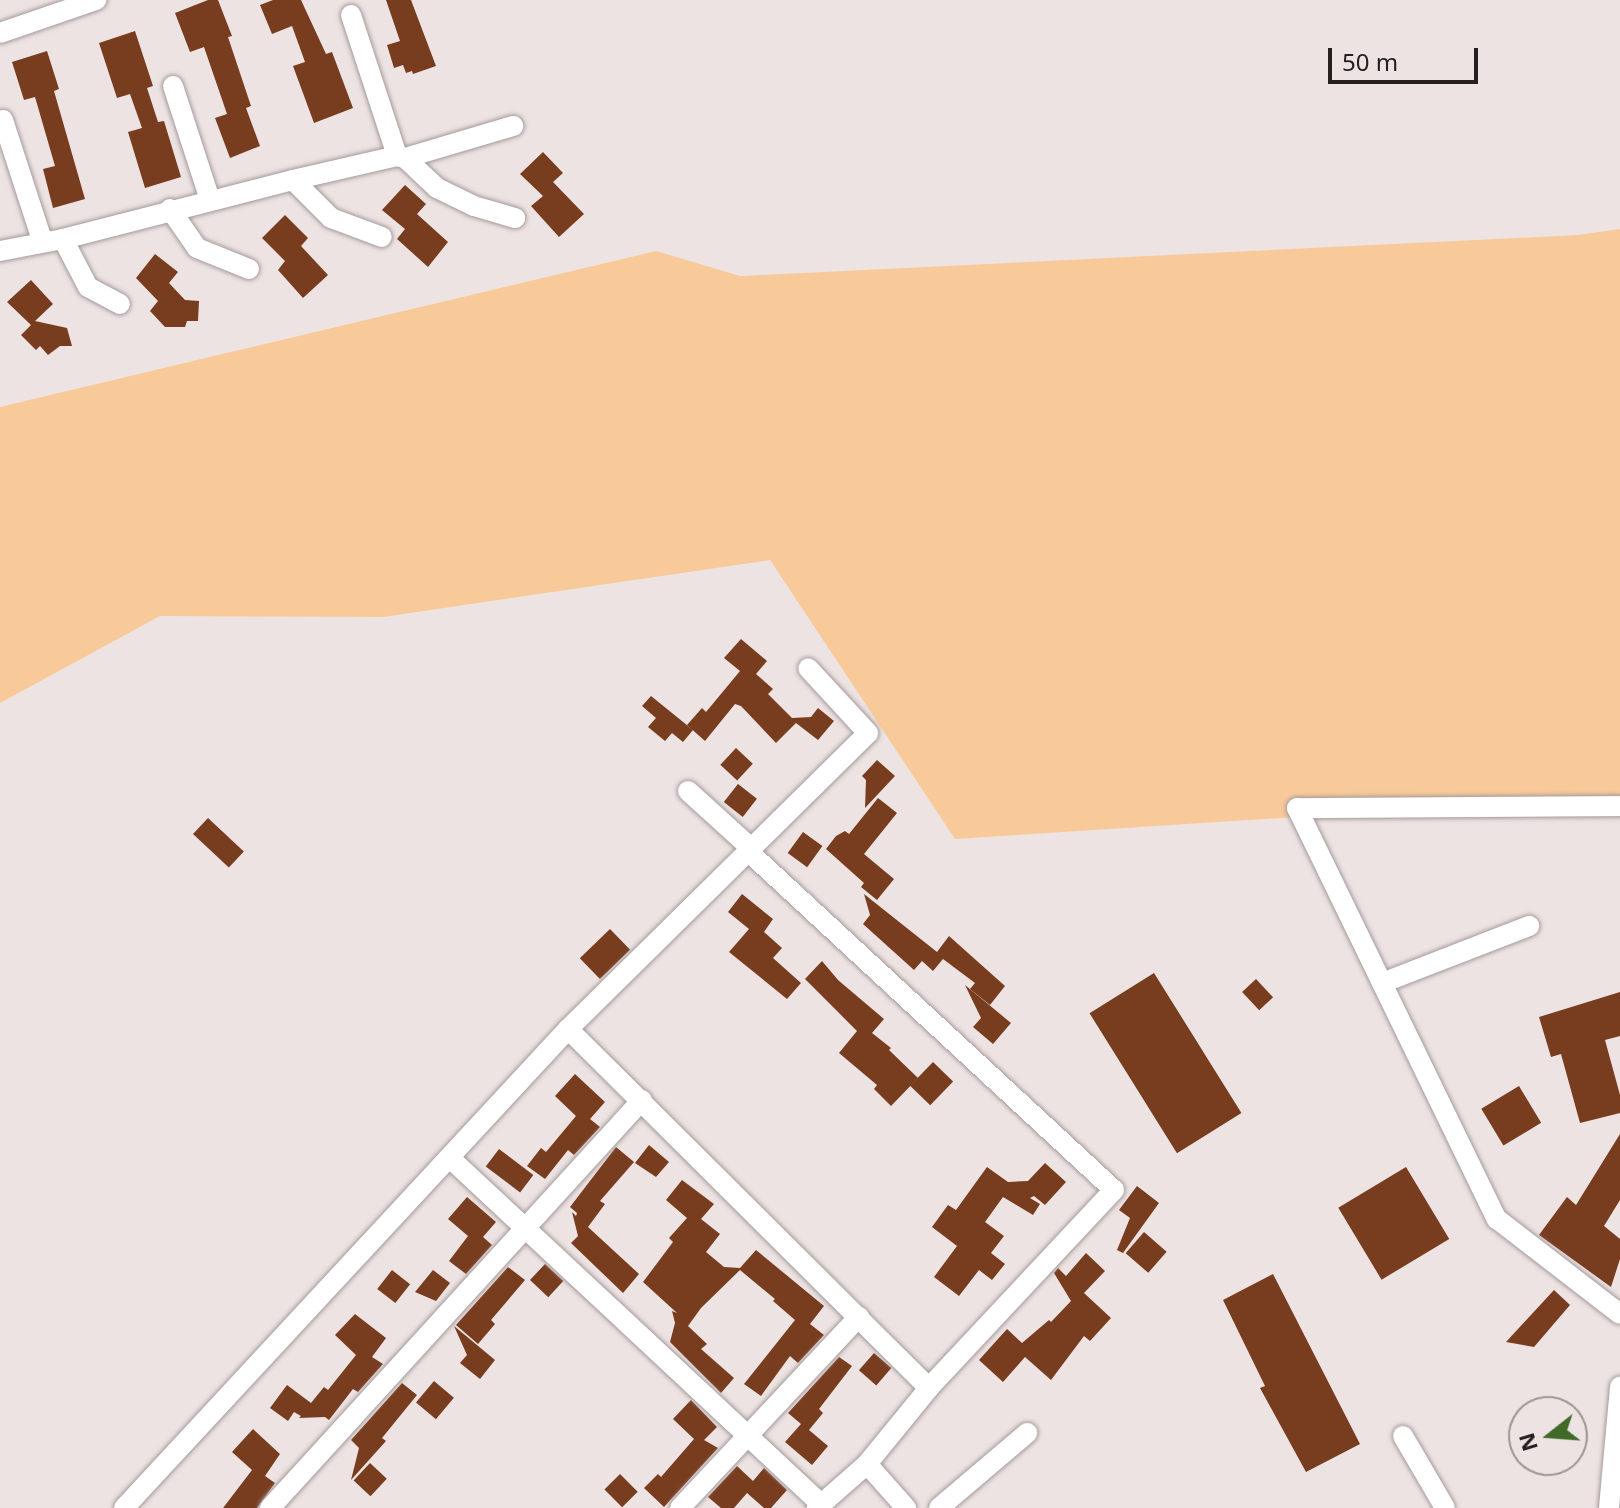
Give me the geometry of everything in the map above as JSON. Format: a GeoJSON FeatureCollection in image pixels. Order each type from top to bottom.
{"type":"FeatureCollection","features":[{"type":"Feature","properties":{"kind":"street"},"geometry":{"type":"LineString","coordinates":[[0,33],[96,0]]}},
{"type":"Feature","properties":{"kind":"street"},"geometry":{"type":"LineString","coordinates":[[351,15],[401,157],[437,188],[474,206],[515,218]]}},
{"type":"Feature","properties":{"kind":"street"},"geometry":{"type":"LineString","coordinates":[[173,86],[210,200]]}},
{"type":"Feature","properties":{"kind":"street"},"geometry":{"type":"LineString","coordinates":[[3,120],[42,240]]}},
{"type":"Feature","properties":{"kind":"street"},"geometry":{"type":"LineString","coordinates":[[0,251],[42,240],[63,239],[170,209],[401,157],[513,126]]}},
{"type":"Feature","properties":{"kind":"street"},"geometry":{"type":"LineString","coordinates":[[293,180],[331,218],[382,237]]}},
{"type":"Feature","properties":{"kind":"street"},"geometry":{"type":"LineString","coordinates":[[170,209],[197,248],[249,269]]}},
{"type":"Feature","properties":{"kind":"street"},"geometry":{"type":"LineString","coordinates":[[63,239],[88,287],[120,304]]}},
{"type":"Feature","properties":{"kind":"street"},"geometry":{"type":"LineString","coordinates":[[124,1508],[451,1159],[568,1029],[868,733],[808,668]]}},
{"type":"Feature","properties":{"kind":"street"},"geometry":{"type":"LineString","coordinates":[[451,1159],[819,1506],[867,1464],[929,1388],[1114,1190],[688,791]]}},
{"type":"Feature","properties":{"kind":"street"},"geometry":{"type":"LineString","coordinates":[[1620,806],[1297,808],[1497,1219],[1620,1314]]}},
{"type":"Feature","properties":{"kind":"street"},"geometry":{"type":"LineString","coordinates":[[1382,983],[1529,926]]}},
{"type":"Feature","properties":{"kind":"street"},"geometry":{"type":"LineString","coordinates":[[568,1029],[929,1388]]}},
{"type":"Feature","properties":{"kind":"street"},"geometry":{"type":"LineString","coordinates":[[270,1508],[642,1100]]}},
{"type":"Feature","properties":{"kind":"street"},"geometry":{"type":"LineString","coordinates":[[680,1508],[745,1435],[859,1317]]}},
{"type":"Feature","properties":{"kind":"street"},"geometry":{"type":"LineString","coordinates":[[1609,1508],[1620,1386]]}},
{"type":"Feature","properties":{"kind":"street"},"geometry":{"type":"LineString","coordinates":[[939,1508],[1027,1433]]}},
{"type":"Feature","properties":{"kind":"street"},"geometry":{"type":"LineString","coordinates":[[1403,1436],[1445,1508]]}},
{"type":"Feature","properties":{"kind":"street"},"geometry":{"type":"LineString","coordinates":[[867,1464],[906,1508]]}},
{"type":"Feature","properties":{"kind":"shaded area"},"geometry":{"type":"Polygon","coordinates":[[[1620,229],[1620,796],[955,839],[770,560],[383,617],[160,616],[0,703],[0,407],[656,251],[740,276],[1578,235],[1620,229]]]}},
{"type":"Feature","properties":{"kind":"building"},"geometry":{"type":"Polygon","coordinates":[[[208,0],[218,0],[232,36],[228,37],[251,106],[246,108],[260,146],[230,158],[215,118],[227,114],[204,47],[190,52],[175,13],[208,0]]]}},
{"type":"Feature","properties":{"kind":"building"},"geometry":{"type":"Polygon","coordinates":[[[273,0],[301,0],[326,54],[332,52],[353,108],[314,123],[293,66],[305,62],[292,26],[272,34],[260,5],[273,0]]]}},
{"type":"Feature","properties":{"kind":"building"},"geometry":{"type":"Polygon","coordinates":[[[386,0],[411,0],[436,66],[413,74],[412,71],[406,73],[403,65],[394,68],[387,45],[400,41],[386,0]]]}},
{"type":"Feature","properties":{"kind":"building"},"geometry":{"type":"Polygon","coordinates":[[[135,31],[153,86],[147,88],[158,122],[164,121],[181,177],[145,188],[128,132],[142,128],[130,94],[117,98],[99,43],[135,31]]]}},
{"type":"Feature","properties":{"kind":"building"},"geometry":{"type":"Polygon","coordinates":[[[47,51],[59,89],[54,91],[85,199],[53,208],[43,169],[55,166],[35,97],[24,100],[12,62],[47,51]]]}},
{"type":"Feature","properties":{"kind":"building"},"geometry":{"type":"Polygon","coordinates":[[[543,152],[563,173],[553,182],[584,214],[559,237],[531,206],[543,196],[520,174],[543,152]]]}},
{"type":"Feature","properties":{"kind":"building"},"geometry":{"type":"Polygon","coordinates":[[[405,185],[426,204],[417,214],[448,242],[428,267],[397,239],[405,229],[382,210],[405,185]]]}},
{"type":"Feature","properties":{"kind":"building"},"geometry":{"type":"Polygon","coordinates":[[[285,215],[308,238],[301,246],[328,275],[303,298],[278,270],[285,261],[262,238],[285,215]]]}},
{"type":"Feature","properties":{"kind":"building"},"geometry":{"type":"Polygon","coordinates":[[[155,254],[178,272],[169,283],[185,300],[199,301],[198,321],[187,321],[185,327],[165,327],[150,311],[158,301],[136,278],[155,254]]]}},
{"type":"Feature","properties":{"kind":"building"},"geometry":{"type":"Polygon","coordinates":[[[31,280],[53,304],[35,321],[67,328],[72,346],[60,346],[48,355],[40,346],[36,350],[21,335],[31,325],[7,302],[31,280]]]}},
{"type":"Feature","properties":{"kind":"building"},"geometry":{"type":"Polygon","coordinates":[[[741,639],[767,661],[756,674],[773,689],[768,694],[792,718],[811,717],[818,708],[834,721],[818,740],[796,723],[776,743],[741,706],[735,704],[705,741],[687,725],[702,708],[706,712],[740,671],[724,658],[741,639]]]}},
{"type":"Feature","properties":{"kind":"building"},"geometry":{"type":"Polygon","coordinates":[[[651,696],[693,730],[683,742],[672,733],[665,741],[648,727],[656,718],[642,706],[651,696]]]}},
{"type":"Feature","properties":{"kind":"building"},"geometry":{"type":"Polygon","coordinates":[[[736,748],[753,764],[737,781],[720,765],[736,748]]]}},
{"type":"Feature","properties":{"kind":"building"},"geometry":{"type":"Polygon","coordinates":[[[877,760],[895,776],[865,808],[866,780],[862,776],[877,760]]]}},
{"type":"Feature","properties":{"kind":"building"},"geometry":{"type":"Polygon","coordinates":[[[738,784],[757,799],[743,817],[724,802],[738,784]]]}},
{"type":"Feature","properties":{"kind":"building"},"geometry":{"type":"Polygon","coordinates":[[[878,798],[897,813],[864,854],[894,879],[877,900],[861,887],[864,883],[826,849],[836,836],[845,831],[849,834],[878,798]]]}},
{"type":"Feature","properties":{"kind":"building"},"geometry":{"type":"Polygon","coordinates":[[[208,818],[244,851],[229,868],[193,834],[208,818]]]}},
{"type":"Feature","properties":{"kind":"building"},"geometry":{"type":"Polygon","coordinates":[[[803,832],[822,846],[807,867],[788,853],[803,832]]]}},
{"type":"Feature","properties":{"kind":"building"},"geometry":{"type":"Polygon","coordinates":[[[742,894],[773,919],[764,932],[782,948],[773,958],[801,983],[787,999],[729,952],[749,929],[728,912],[742,894]]]}},
{"type":"Feature","properties":{"kind":"building"},"geometry":{"type":"Polygon","coordinates":[[[864,894],[937,952],[949,936],[1005,986],[990,1005],[970,989],[975,983],[943,959],[933,971],[922,961],[914,970],[863,924],[870,915],[864,894]]]}},
{"type":"Feature","properties":{"kind":"building"},"geometry":{"type":"Polygon","coordinates":[[[610,929],[630,950],[600,979],[580,958],[610,929]]]}},
{"type":"Feature","properties":{"kind":"building"},"geometry":{"type":"Polygon","coordinates":[[[822,961],[838,980],[884,1019],[872,1033],[891,1048],[889,1050],[918,1078],[891,1106],[874,1089],[877,1085],[839,1053],[857,1031],[805,979],[822,961]]]}},
{"type":"Feature","properties":{"kind":"building"},"geometry":{"type":"Polygon","coordinates":[[[1154,973],[1241,1113],[1177,1153],[1090,1013],[1154,973]]]}},
{"type":"Feature","properties":{"kind":"building"},"geometry":{"type":"Polygon","coordinates":[[[1256,979],[1273,997],[1259,1010],[1242,992],[1256,979]]]}},
{"type":"Feature","properties":{"kind":"building"},"geometry":{"type":"Polygon","coordinates":[[[965,985],[1011,1023],[993,1044],[973,1027],[981,1018],[965,985]]]}},
{"type":"Feature","properties":{"kind":"building"},"geometry":{"type":"Polygon","coordinates":[[[1620,992],[1620,1036],[1605,1040],[1620,1095],[1620,1113],[1580,1123],[1561,1054],[1551,1057],[1539,1017],[1620,992]]]}},
{"type":"Feature","properties":{"kind":"building"},"geometry":{"type":"Polygon","coordinates":[[[933,1062],[953,1081],[930,1105],[910,1086],[933,1062]]]}},
{"type":"Feature","properties":{"kind":"building"},"geometry":{"type":"Polygon","coordinates":[[[575,1074],[605,1102],[590,1119],[600,1127],[574,1155],[568,1150],[545,1179],[527,1166],[541,1148],[546,1152],[576,1116],[555,1096],[575,1074]]]}},
{"type":"Feature","properties":{"kind":"building"},"geometry":{"type":"Polygon","coordinates":[[[1519,1086],[1541,1123],[1503,1146],[1481,1109],[1519,1086]]]}},
{"type":"Feature","properties":{"kind":"building"},"geometry":{"type":"Polygon","coordinates":[[[1620,1134],[1620,1200],[1604,1226],[1620,1239],[1620,1259],[1611,1287],[1539,1235],[1567,1197],[1576,1205],[1620,1134]]]}},
{"type":"Feature","properties":{"kind":"building"},"geometry":{"type":"Polygon","coordinates":[[[649,1145],[669,1162],[656,1177],[635,1163],[649,1145]]]}},
{"type":"Feature","properties":{"kind":"building"},"geometry":{"type":"Polygon","coordinates":[[[616,1147],[634,1162],[600,1201],[605,1204],[588,1227],[639,1274],[623,1293],[571,1243],[578,1236],[572,1212],[576,1216],[577,1213],[570,1207],[616,1147]]]}},
{"type":"Feature","properties":{"kind":"building"},"geometry":{"type":"Polygon","coordinates":[[[499,1149],[533,1175],[520,1192],[486,1167],[499,1149]]]}},
{"type":"Feature","properties":{"kind":"building"},"geometry":{"type":"Polygon","coordinates":[[[1045,1163],[1066,1182],[1045,1205],[1034,1196],[1030,1198],[1040,1204],[1033,1215],[1003,1197],[985,1222],[1004,1236],[991,1253],[1005,1264],[992,1280],[979,1270],[959,1296],[934,1277],[957,1246],[932,1227],[948,1205],[956,1210],[987,1167],[1008,1182],[1028,1181],[1045,1163]]]}},
{"type":"Feature","properties":{"kind":"building"},"geometry":{"type":"Polygon","coordinates":[[[1406,1167],[1449,1239],[1382,1280],[1338,1208],[1406,1167]]]}},
{"type":"Feature","properties":{"kind":"building"},"geometry":{"type":"Polygon","coordinates":[[[682,1180],[714,1204],[701,1219],[720,1234],[706,1252],[724,1267],[740,1268],[756,1250],[824,1306],[810,1324],[824,1335],[798,1363],[790,1356],[761,1396],[744,1384],[795,1320],[773,1301],[775,1299],[740,1270],[701,1308],[688,1326],[707,1344],[701,1349],[734,1378],[721,1393],[670,1342],[675,1323],[672,1311],[677,1313],[643,1282],[673,1242],[669,1238],[687,1218],[666,1200],[682,1180]]]}},
{"type":"Feature","properties":{"kind":"building"},"geometry":{"type":"Polygon","coordinates":[[[1137,1186],[1159,1203],[1123,1253],[1117,1250],[1130,1218],[1119,1210],[1137,1186]]]}},
{"type":"Feature","properties":{"kind":"building"},"geometry":{"type":"Polygon","coordinates":[[[467,1197],[496,1222],[483,1237],[492,1245],[466,1274],[449,1261],[468,1236],[448,1219],[467,1197]]]}},
{"type":"Feature","properties":{"kind":"building"},"geometry":{"type":"Polygon","coordinates":[[[1144,1232],[1167,1252],[1148,1273],[1126,1253],[1144,1232]]]}},
{"type":"Feature","properties":{"kind":"building"},"geometry":{"type":"Polygon","coordinates":[[[1086,1253],[1105,1271],[1084,1293],[1111,1318],[1090,1341],[1084,1336],[1051,1380],[1025,1357],[1003,1382],[979,1360],[1007,1329],[1022,1343],[1049,1320],[1051,1322],[1071,1301],[1054,1273],[1058,1268],[1066,1276],[1086,1253]]]}},
{"type":"Feature","properties":{"kind":"building"},"geometry":{"type":"Polygon","coordinates":[[[545,1264],[563,1281],[548,1297],[530,1280],[545,1264]]]}},
{"type":"Feature","properties":{"kind":"building"},"geometry":{"type":"Polygon","coordinates":[[[508,1267],[525,1280],[491,1320],[495,1324],[478,1344],[456,1325],[508,1267]]]}},
{"type":"Feature","properties":{"kind":"building"},"geometry":{"type":"Polygon","coordinates":[[[392,1270],[410,1284],[395,1303],[377,1289],[392,1270]]]}},
{"type":"Feature","properties":{"kind":"building"},"geometry":{"type":"Polygon","coordinates":[[[433,1270],[450,1283],[436,1301],[415,1292],[433,1270]]]}},
{"type":"Feature","properties":{"kind":"building"},"geometry":{"type":"Polygon","coordinates":[[[1273,1274],[1360,1444],[1306,1472],[1260,1388],[1265,1386],[1223,1300],[1273,1274]]]}},
{"type":"Feature","properties":{"kind":"building"},"geometry":{"type":"Polygon","coordinates":[[[1554,1290],[1570,1305],[1534,1347],[1506,1342],[1554,1290]]]}},
{"type":"Feature","properties":{"kind":"building"},"geometry":{"type":"Polygon","coordinates":[[[355,1314],[386,1338],[372,1357],[383,1364],[358,1392],[353,1389],[329,1420],[325,1417],[299,1418],[301,1416],[294,1412],[288,1421],[270,1408],[287,1385],[311,1403],[324,1387],[328,1390],[356,1355],[335,1335],[355,1314]]]}},
{"type":"Feature","properties":{"kind":"building"},"geometry":{"type":"Polygon","coordinates":[[[454,1326],[495,1360],[480,1379],[460,1363],[467,1355],[454,1326]]]}},
{"type":"Feature","properties":{"kind":"building"},"geometry":{"type":"Polygon","coordinates":[[[874,1353],[891,1368],[876,1385],[859,1370],[874,1353]]]}},
{"type":"Feature","properties":{"kind":"building"},"geometry":{"type":"Polygon","coordinates":[[[839,1357],[852,1366],[819,1409],[823,1413],[809,1430],[828,1446],[812,1465],[785,1442],[801,1424],[788,1413],[839,1357]]]}},
{"type":"Feature","properties":{"kind":"building"},"geometry":{"type":"Polygon","coordinates":[[[434,1381],[454,1398],[436,1419],[416,1402],[434,1381]]]}},
{"type":"Feature","properties":{"kind":"building"},"geometry":{"type":"Polygon","coordinates":[[[402,1383],[417,1395],[382,1438],[386,1441],[351,1480],[359,1448],[351,1440],[402,1383]]]}},
{"type":"Feature","properties":{"kind":"building"},"geometry":{"type":"Polygon","coordinates":[[[691,1400],[717,1427],[704,1440],[718,1448],[664,1507],[644,1488],[658,1474],[661,1477],[694,1439],[673,1419],[691,1400]]]}},
{"type":"Feature","properties":{"kind":"building"},"geometry":{"type":"Polygon","coordinates":[[[253,1429],[280,1454],[265,1476],[275,1483],[257,1508],[223,1508],[252,1470],[232,1452],[253,1429]]]}},
{"type":"Feature","properties":{"kind":"building"},"geometry":{"type":"Polygon","coordinates":[[[370,1463],[387,1479],[370,1496],[354,1481],[370,1463]]]}},
{"type":"Feature","properties":{"kind":"building"},"geometry":{"type":"Polygon","coordinates":[[[737,1466],[753,1481],[764,1468],[787,1490],[771,1508],[764,1508],[747,1493],[734,1508],[721,1508],[708,1497],[737,1466]]]}},
{"type":"Feature","properties":{"kind":"building"},"geometry":{"type":"Polygon","coordinates":[[[620,1474],[638,1492],[622,1507],[604,1490],[620,1474]]]}}]}
